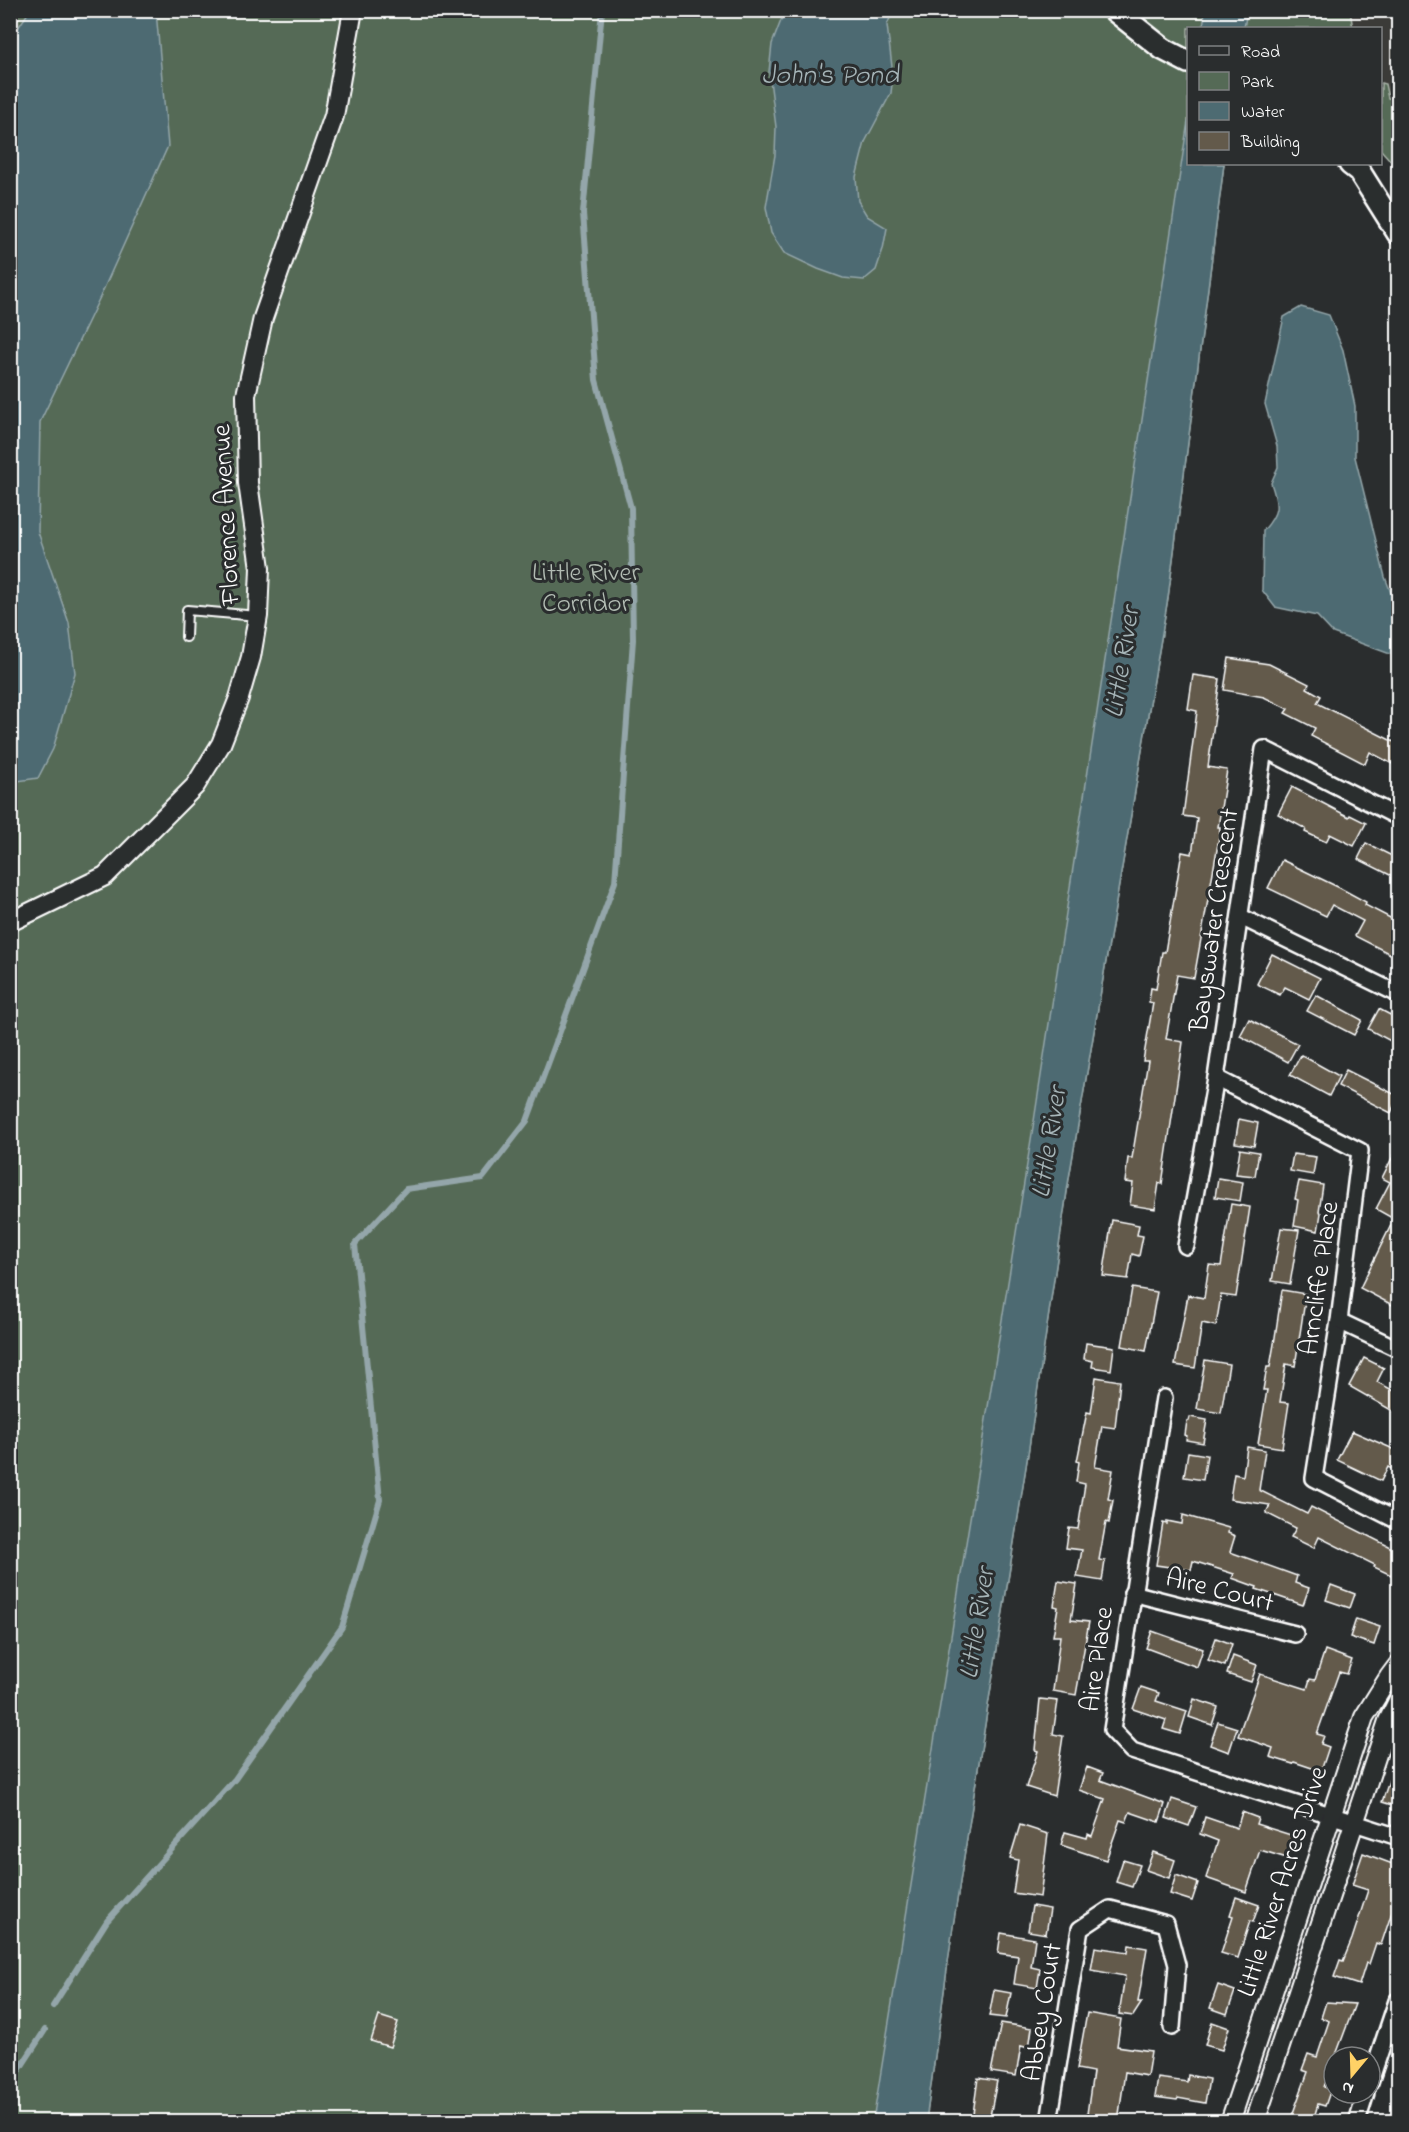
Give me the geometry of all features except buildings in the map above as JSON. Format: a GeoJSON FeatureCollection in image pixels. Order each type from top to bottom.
{"type":"FeatureCollection","features":[{"type":"Feature","properties":{"kind":"main road"},"geometry":{"type":"LineString","coordinates":[[1114,10],[1163,49],[1187,61]]}},
{"type":"Feature","properties":{"kind":"main road"},"geometry":{"type":"LineString","coordinates":[[1351,165],[1359,171],[1398,233]]}},
{"type":"Feature","properties":{"kind":"street","name":"Florence Avenue"},"geometry":{"type":"LineString","coordinates":[[10,922],[105,876],[195,786],[221,744],[239,699],[251,657],[258,616],[260,568],[248,483],[246,395],[263,318],[334,116],[353,10]]}},
{"type":"Feature","properties":{"kind":"street","name":"Bayswater Crescent"},"geometry":{"type":"LineString","coordinates":[[1186,1246],[1216,1078],[1264,749],[1398,817]]}},
{"type":"Feature","properties":{"kind":"street"},"geometry":{"type":"LineString","coordinates":[[1240,917],[1398,994]]}},
{"type":"Feature","properties":{"kind":"street","name":"Arncliffe Place"},"geometry":{"type":"LineString","coordinates":[[1216,1078],[1360,1151],[1340,1321],[1314,1478],[1398,1521]]}},
{"type":"Feature","properties":{"kind":"street"},"geometry":{"type":"LineString","coordinates":[[1340,1321],[1398,1349]]}},
{"type":"Feature","properties":{"kind":"street","name":"Aire Place"},"geometry":{"type":"LineString","coordinates":[[1164,1398],[1112,1730],[1132,1751],[1398,1837]]}},
{"type":"Feature","properties":{"kind":"street","name":"Aire Court"},"geometry":{"type":"LineString","coordinates":[[1132,1593],[1295,1634]]}},
{"type":"Feature","properties":{"kind":"street","name":"Little River Acres Drive"},"geometry":{"type":"LineString","coordinates":[[1230,2121],[1364,1717],[1398,1665]]}},
{"type":"Feature","properties":{"kind":"street","name":"Little River Acres Drive"},"geometry":{"type":"LineString","coordinates":[[1256,2121],[1388,1721],[1398,1701]]}},
{"type":"Feature","properties":{"kind":"street","name":"Abbey Court"},"geometry":{"type":"LineString","coordinates":[[1049,2121],[1080,1929],[1110,1909],[1166,1924],[1177,1965],[1172,2027]]}},
{"type":"Feature","properties":{"kind":"street"},"geometry":{"type":"LineString","coordinates":[[1382,2046],[1397,2001]]}},
{"type":"Feature","properties":{"kind":"street"},"geometry":{"type":"LineString","coordinates":[[1357,2121],[1362,2105]]}},
{"type":"Feature","properties":{"kind":"lane"},"geometry":{"type":"LineString","coordinates":[[186,637],[187,610],[258,616]]}},
{"type":"Feature","properties":{"kind":"shaded area"},"geometry":{"type":"Polygon","coordinates":[[[1247,11],[1398,11],[1398,169],[1382,151],[1382,27],[1244,27],[1247,11]]]}},
{"type":"Feature","properties":{"kind":"green space","name":"Little River Corridor"},"geometry":{"type":"Polygon","coordinates":[[[11,11],[1350,11],[1353,27],[1187,27],[1187,165],[1224,165],[1168,598],[1069,1178],[953,1926],[926,2121],[11,2122],[11,11]]]}},
{"type":"Feature","properties":{"kind":"green space"},"geometry":{"type":"Polygon","coordinates":[[[1382,83],[1385,84],[1388,98],[1398,99],[1398,169],[1382,151],[1382,83]]]}},
{"type":"Feature","properties":{"kind":"water"},"geometry":{"type":"Polygon","coordinates":[[[30,10],[156,11],[168,146],[101,295],[40,422],[38,532],[69,623],[75,673],[53,749],[38,778],[11,782],[10,40],[30,10]]]}},
{"type":"Feature","properties":{"kind":"water","name":"John's Pond"},"geometry":{"type":"Polygon","coordinates":[[[796,11],[893,11],[887,25],[893,75],[891,93],[865,142],[856,177],[858,201],[867,216],[887,228],[876,270],[864,280],[843,278],[784,253],[771,233],[766,207],[775,155],[776,127],[769,72],[772,44],[782,18],[796,11]]]}},
{"type":"Feature","properties":{"kind":"water"},"geometry":{"type":"Polygon","coordinates":[[[1205,11],[1247,11],[1244,27],[1203,27],[1205,11]]]}},
{"type":"Feature","properties":{"kind":"water","name":"Little River"},"geometry":{"type":"Polygon","coordinates":[[[1187,127],[1187,165],[1224,165],[1168,598],[1069,1178],[953,1926],[926,2121],[873,2121],[1034,1121],[1187,127]]]}},
{"type":"Feature","properties":{"kind":"water"},"geometry":{"type":"Polygon","coordinates":[[[1301,307],[1329,315],[1343,350],[1355,406],[1355,457],[1385,577],[1398,611],[1398,651],[1390,654],[1333,633],[1317,616],[1275,607],[1262,590],[1263,531],[1275,514],[1276,504],[1271,483],[1278,467],[1277,446],[1265,404],[1284,317],[1301,307]]]}},
{"type":"Feature","properties":{"kind":"waterway"},"geometry":{"type":"LineString","coordinates":[[53,2006],[107,1921],[235,1779],[342,1627],[380,1500],[355,1244],[406,1189],[483,1178],[527,1121],[615,882],[633,640],[631,508],[596,380],[583,213],[602,10]]}},
{"type":"Feature","properties":{"kind":"waterway"},"geometry":{"type":"LineString","coordinates":[[10,2084],[45,2030]]}}]}
